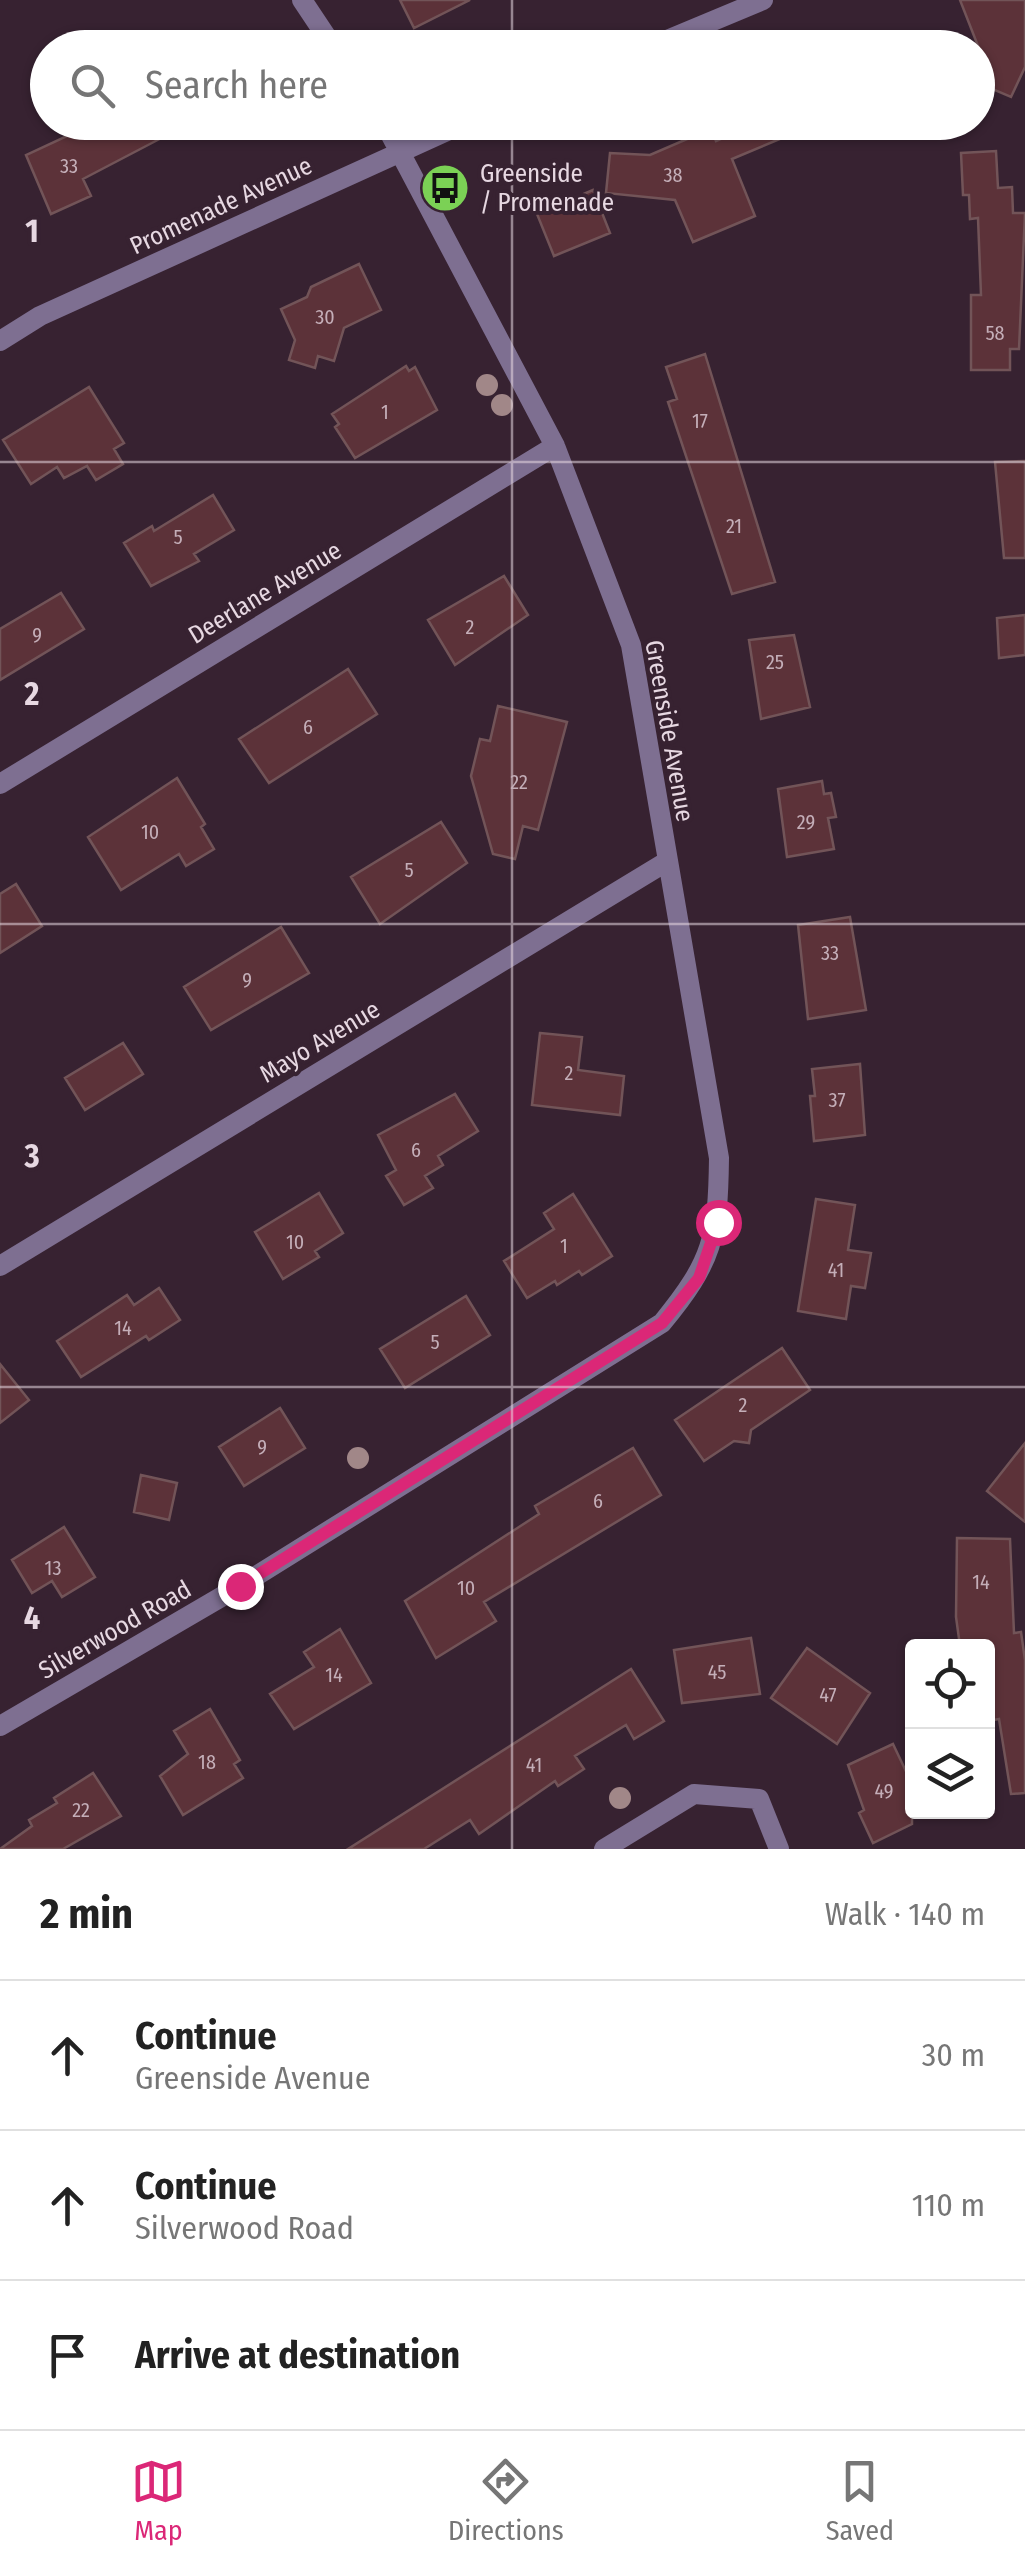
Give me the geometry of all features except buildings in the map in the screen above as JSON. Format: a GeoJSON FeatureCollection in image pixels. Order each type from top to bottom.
{"type":"FeatureCollection","features":[{"type":"Feature","properties":{"kind":"street"},"geometry":{"type":"LineString","coordinates":[[302,0],[322,30]]}},
{"type":"Feature","properties":{"kind":"street"},"geometry":{"type":"LineString","coordinates":[[691,30],[763,0]]}},
{"type":"Feature","properties":{"kind":"street","name":"Greenside Avenue"},"geometry":{"type":"LineString","coordinates":[[396,140],[555,446],[631,645],[719,1174],[718,1222],[699,1278],[662,1323]]}},
{"type":"Feature","properties":{"kind":"street","name":"Promenade Avenue"},"geometry":{"type":"LineString","coordinates":[[0,341],[40,316],[425,140]]}},
{"type":"Feature","properties":{"kind":"street","name":"Deerlane Avenue"},"geometry":{"type":"LineString","coordinates":[[0,784],[555,446]]}},
{"type":"Feature","properties":{"kind":"street","name":"Mayo Avenue"},"geometry":{"type":"LineString","coordinates":[[0,1266],[666,862]]}},
{"type":"Feature","properties":{"kind":"street","name":"Silverwood Road"},"geometry":{"type":"LineString","coordinates":[[0,1726],[240,1586],[662,1323]]}},
{"type":"Feature","properties":{"kind":"street"},"geometry":{"type":"LineString","coordinates":[[604,1849],[694,1794],[758,1799],[779,1849]]}},
{"type":"Feature","properties":{"kind":"place","name":"Greenside / Promenade"},"geometry":{"type":"Point","coordinates":[445,188]}},
{"type":"Feature","properties":{"kind":"route"},"geometry":{"type":"LineString","coordinates":[[240,1586],[662,1323],[699,1278],[718,1222]]}}]}
